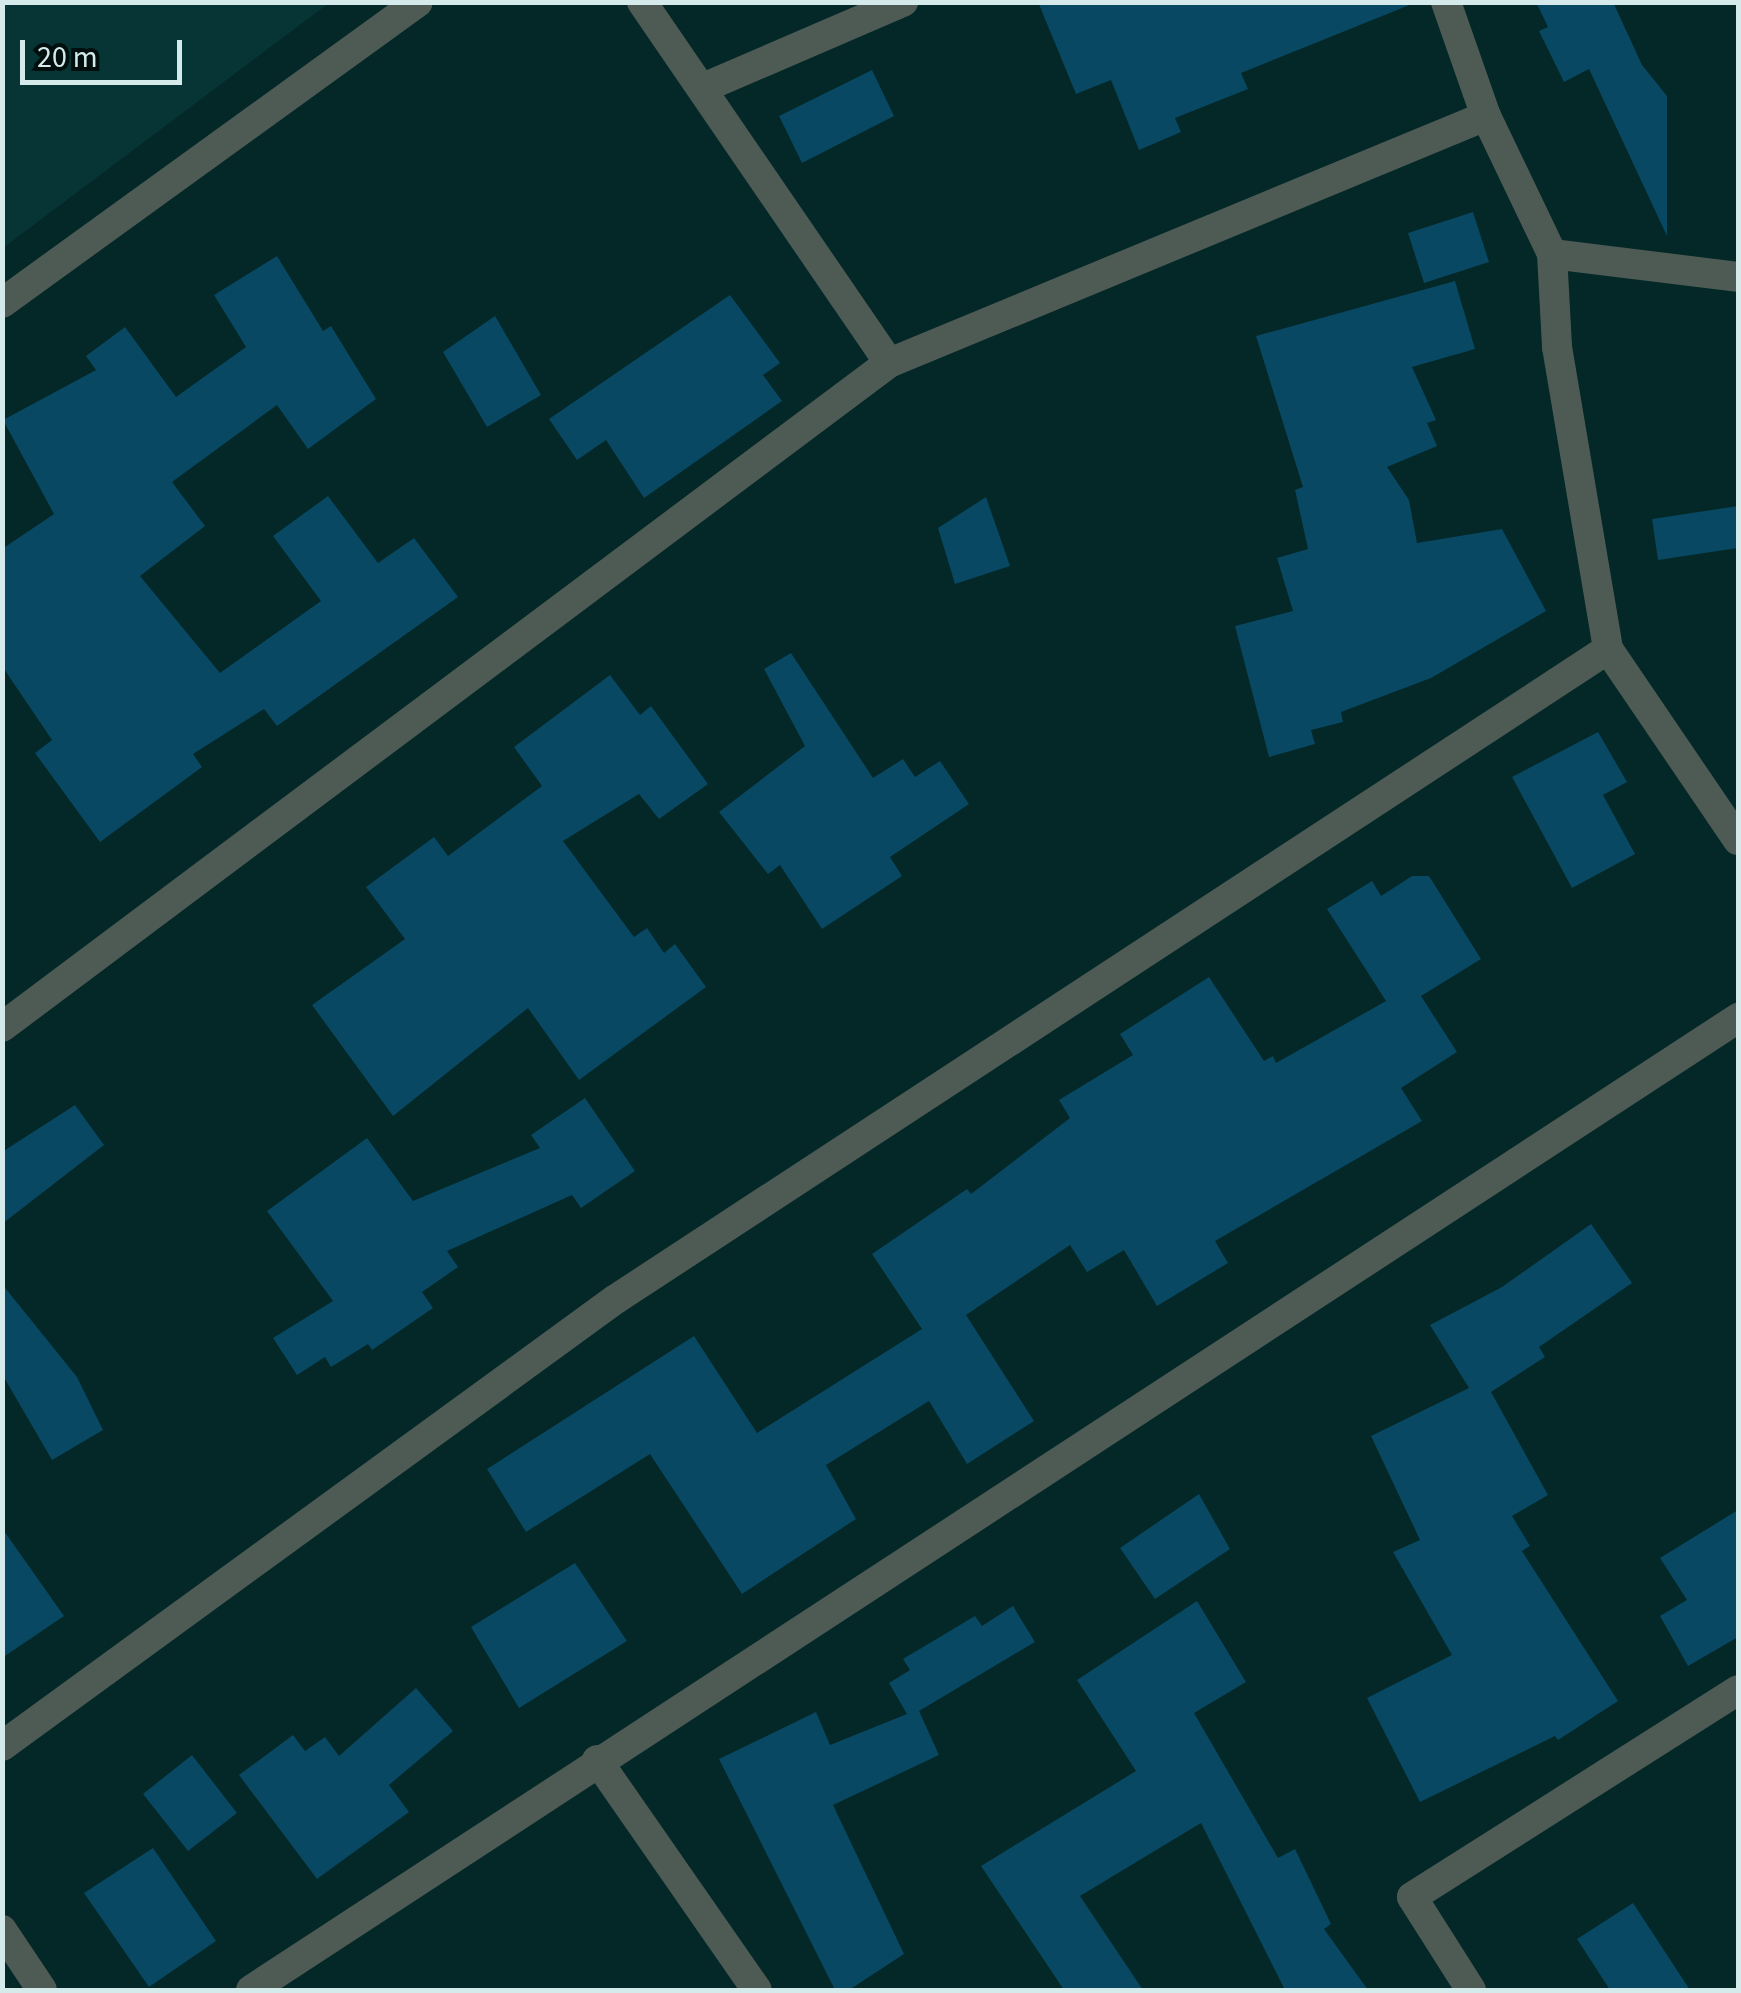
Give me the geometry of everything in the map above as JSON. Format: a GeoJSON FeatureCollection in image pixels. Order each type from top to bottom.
{"type":"FeatureCollection","features":[{"type":"Feature","properties":{"kind":"street"},"geometry":{"type":"LineString","coordinates":[[2,303],[418,2]]}},
{"type":"Feature","properties":{"kind":"street"},"geometry":{"type":"LineString","coordinates":[[642,2],[889,363]]}},
{"type":"Feature","properties":{"kind":"street"},"geometry":{"type":"LineString","coordinates":[[703,88],[903,2]]}},
{"type":"Feature","properties":{"kind":"street"},"geometry":{"type":"LineString","coordinates":[[1446,2],[1486,116],[1552,254],[1557,347],[1608,648],[1738,840]]}},
{"type":"Feature","properties":{"kind":"street"},"geometry":{"type":"LineString","coordinates":[[2,1027],[889,363],[1486,116]]}},
{"type":"Feature","properties":{"kind":"street"},"geometry":{"type":"LineString","coordinates":[[1552,254],[1738,277]]}},
{"type":"Feature","properties":{"kind":"street"},"geometry":{"type":"LineString","coordinates":[[2,1746],[616,1299],[1608,648]]}},
{"type":"Feature","properties":{"kind":"street"},"geometry":{"type":"LineString","coordinates":[[251,1990],[597,1760],[1738,1018]]}},
{"type":"Feature","properties":{"kind":"street"},"geometry":{"type":"LineString","coordinates":[[1471,1990],[1412,1897],[1738,1690]]}},
{"type":"Feature","properties":{"kind":"street"},"geometry":{"type":"LineString","coordinates":[[597,1760],[756,1990]]}},
{"type":"Feature","properties":{"kind":"street"},"geometry":{"type":"LineString","coordinates":[[2,1930],[42,1990]]}},
{"type":"Feature","properties":{"kind":"shaded area"},"geometry":{"type":"Polygon","coordinates":[[[3,2],[329,2],[329,3],[3,248],[3,2]]]}},
{"type":"Feature","properties":{"kind":"building"},"geometry":{"type":"Polygon","coordinates":[[[1038,2],[1412,4],[1241,73],[1248,89],[1175,118],[1181,132],[1139,150],[1111,80],[1076,94],[1038,2]]]}},
{"type":"Feature","properties":{"kind":"building"},"geometry":{"type":"Polygon","coordinates":[[[1536,2],[1613,2],[1642,65],[1667,96],[1667,236],[1589,69],[1564,82],[1539,31],[1548,27],[1536,2]]]}},
{"type":"Feature","properties":{"kind":"building"},"geometry":{"type":"Polygon","coordinates":[[[872,70],[894,116],[802,163],[779,116],[872,70]]]}},
{"type":"Feature","properties":{"kind":"building"},"geometry":{"type":"Polygon","coordinates":[[[1473,212],[1489,262],[1424,283],[1408,233],[1473,212]]]}},
{"type":"Feature","properties":{"kind":"building"},"geometry":{"type":"Polygon","coordinates":[[[277,256],[323,331],[331,326],[376,399],[308,449],[277,405],[172,482],[205,526],[140,576],[220,673],[321,601],[273,536],[328,496],[378,563],[414,538],[458,597],[277,726],[264,709],[193,754],[202,767],[100,842],[35,753],[52,740],[2,666],[2,549],[54,514],[3,420],[96,370],[86,356],[125,327],[176,397],[246,347],[214,295],[277,256]]]}},
{"type":"Feature","properties":{"kind":"building"},"geometry":{"type":"Polygon","coordinates":[[[1455,281],[1475,349],[1412,367],[1436,420],[1427,423],[1437,446],[1387,467],[1409,500],[1417,543],[1502,529],[1546,611],[1431,678],[1341,712],[1343,722],[1311,730],[1315,744],[1269,757],[1235,626],[1293,611],[1277,558],[1308,549],[1295,490],[1303,487],[1256,336],[1455,281]]]}},
{"type":"Feature","properties":{"kind":"building"},"geometry":{"type":"Polygon","coordinates":[[[730,295],[780,363],[763,375],[782,401],[644,498],[606,440],[577,460],[549,419],[730,295]]]}},
{"type":"Feature","properties":{"kind":"building"},"geometry":{"type":"Polygon","coordinates":[[[495,316],[541,395],[487,427],[443,352],[495,316]]]}},
{"type":"Feature","properties":{"kind":"building"},"geometry":{"type":"Polygon","coordinates":[[[986,497],[1010,566],[955,584],[938,528],[986,497]]]}},
{"type":"Feature","properties":{"kind":"building"},"geometry":{"type":"Polygon","coordinates":[[[1738,506],[1738,548],[1658,560],[1652,519],[1738,506]]]}},
{"type":"Feature","properties":{"kind":"building"},"geometry":{"type":"Polygon","coordinates":[[[791,653],[873,778],[903,759],[915,777],[940,761],[969,804],[890,857],[902,876],[822,929],[780,865],[768,874],[719,812],[805,746],[764,669],[791,653]]]}},
{"type":"Feature","properties":{"kind":"building"},"geometry":{"type":"Polygon","coordinates":[[[610,675],[640,715],[651,706],[708,784],[659,819],[639,794],[563,841],[634,937],[647,928],[664,953],[675,944],[706,987],[579,1080],[528,1008],[393,1116],[312,1005],[405,939],[366,887],[434,837],[448,856],[542,786],[514,747],[610,675]]]}},
{"type":"Feature","properties":{"kind":"building"},"geometry":{"type":"Polygon","coordinates":[[[1598,732],[1627,782],[1603,795],[1635,854],[1572,888],[1512,777],[1598,732]]]}},
{"type":"Feature","properties":{"kind":"building"},"geometry":{"type":"Polygon","coordinates":[[[1412,876],[1429,876],[1481,959],[1421,996],[1457,1052],[1401,1088],[1422,1121],[1215,1241],[1228,1263],[1157,1306],[1124,1250],[1087,1272],[1070,1245],[966,1315],[1034,1421],[967,1464],[929,1401],[826,1465],[856,1519],[742,1594],[650,1454],[526,1532],[487,1469],[694,1336],[757,1433],[922,1329],[872,1254],[967,1189],[971,1194],[1070,1118],[1059,1100],[1133,1055],[1120,1034],[1209,977],[1264,1061],[1273,1056],[1276,1063],[1386,1001],[1327,909],[1372,881],[1381,896],[1412,876]]]}},
{"type":"Feature","properties":{"kind":"building"},"geometry":{"type":"Polygon","coordinates":[[[585,1098],[635,1171],[581,1208],[572,1195],[447,1251],[458,1267],[422,1292],[433,1308],[372,1350],[368,1344],[331,1367],[325,1357],[297,1375],[273,1338],[333,1301],[267,1211],[367,1138],[413,1201],[540,1148],[531,1135],[585,1098]]]}},
{"type":"Feature","properties":{"kind":"building"},"geometry":{"type":"Polygon","coordinates":[[[75,1105],[104,1145],[2,1224],[2,1152],[75,1105]]]}},
{"type":"Feature","properties":{"kind":"building"},"geometry":{"type":"Polygon","coordinates":[[[1591,1224],[1632,1283],[1539,1347],[1545,1357],[1491,1392],[1548,1495],[1512,1516],[1530,1546],[1522,1551],[1618,1701],[1558,1740],[1555,1736],[1420,1802],[1367,1698],[1452,1655],[1393,1552],[1420,1540],[1371,1436],[1469,1388],[1430,1325],[1502,1287],[1591,1224]]]}},
{"type":"Feature","properties":{"kind":"building"},"geometry":{"type":"Polygon","coordinates":[[[2,1284],[77,1377],[103,1430],[52,1460],[2,1374],[2,1284]]]}},
{"type":"Feature","properties":{"kind":"building"},"geometry":{"type":"Polygon","coordinates":[[[1199,1494],[1230,1549],[1155,1599],[1120,1548],[1199,1494]]]}},
{"type":"Feature","properties":{"kind":"building"},"geometry":{"type":"Polygon","coordinates":[[[1738,1510],[1738,1637],[1688,1666],[1660,1616],[1687,1600],[1660,1558],[1738,1510]]]}},
{"type":"Feature","properties":{"kind":"building"},"geometry":{"type":"Polygon","coordinates":[[[2,1528],[64,1616],[2,1658],[2,1528]]]}},
{"type":"Feature","properties":{"kind":"building"},"geometry":{"type":"Polygon","coordinates":[[[575,1563],[627,1641],[519,1708],[471,1627],[575,1563]]]}},
{"type":"Feature","properties":{"kind":"building"},"geometry":{"type":"Polygon","coordinates":[[[1197,1601],[1246,1682],[1194,1713],[1278,1858],[1295,1849],[1331,1924],[1324,1929],[1368,1990],[1285,1990],[1201,1823],[1080,1896],[1143,1990],[1064,1990],[981,1866],[1136,1771],[1077,1680],[1197,1601]]]}},
{"type":"Feature","properties":{"kind":"building"},"geometry":{"type":"Polygon","coordinates":[[[1013,1606],[1035,1642],[919,1711],[939,1755],[833,1805],[904,1954],[849,1990],[835,1990],[719,1759],[816,1712],[830,1745],[907,1714],[889,1683],[910,1670],[903,1659],[975,1616],[982,1626],[1013,1606]]]}},
{"type":"Feature","properties":{"kind":"building"},"geometry":{"type":"Polygon","coordinates":[[[416,1688],[453,1731],[389,1785],[409,1812],[317,1879],[239,1775],[293,1735],[305,1751],[325,1737],[339,1756],[416,1688]]]}},
{"type":"Feature","properties":{"kind":"building"},"geometry":{"type":"Polygon","coordinates":[[[192,1755],[237,1813],[188,1851],[143,1794],[192,1755]]]}},
{"type":"Feature","properties":{"kind":"building"},"geometry":{"type":"Polygon","coordinates":[[[153,1848],[216,1941],[149,1987],[84,1893],[153,1848]]]}},
{"type":"Feature","properties":{"kind":"building"},"geometry":{"type":"Polygon","coordinates":[[[1633,1903],[1690,1990],[1610,1990],[1577,1939],[1633,1903]]]}}]}
